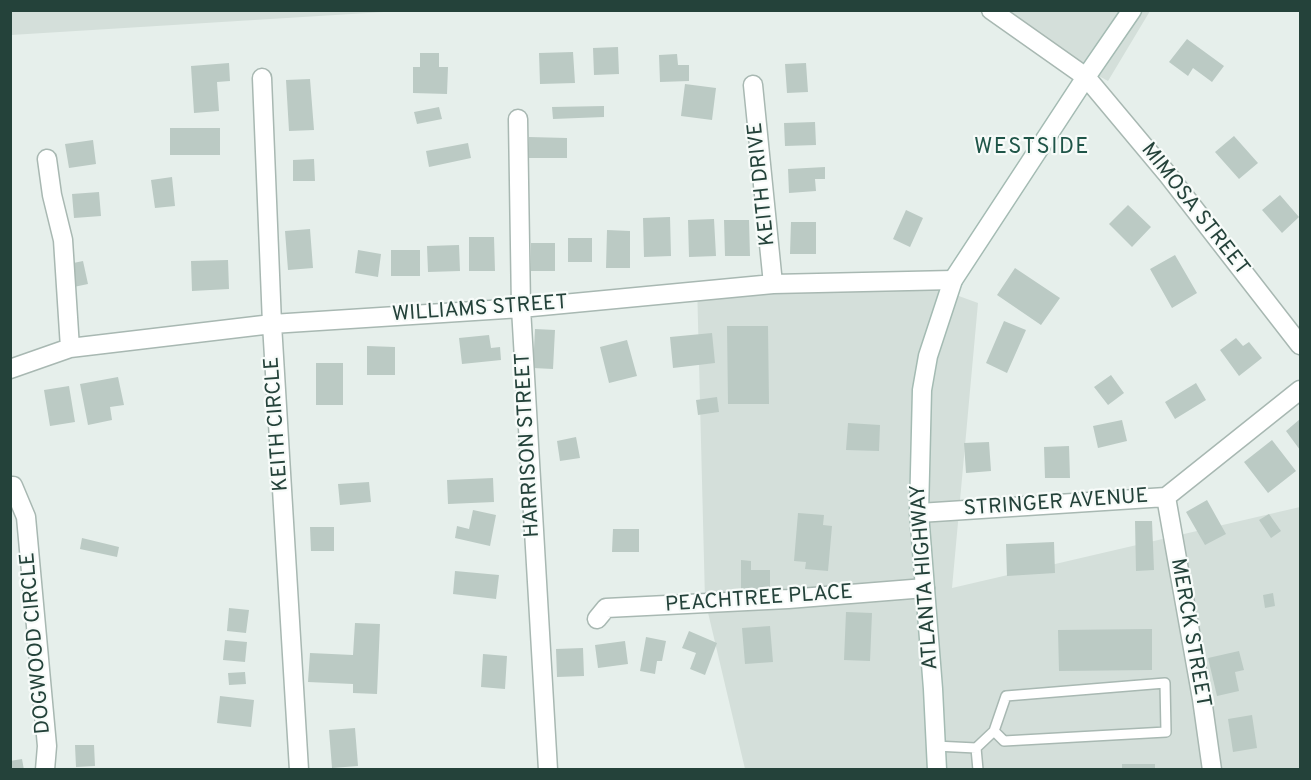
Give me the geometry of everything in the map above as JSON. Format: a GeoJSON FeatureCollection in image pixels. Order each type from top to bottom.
{"type":"FeatureCollection","features":[{"type":"Feature","properties":{"kind":"street","name":"MIMOSA STREET"},"geometry":{"type":"LineString","coordinates":[[991,10],[1086,77],[1168,175],[1300,345]]}},
{"type":"Feature","properties":{"kind":"street","name":"ATLANTA HIGHWAY"},"geometry":{"type":"LineString","coordinates":[[937,770],[933,689],[918,513],[922,390],[928,356],[953,280],[1132,10]]}},
{"type":"Feature","properties":{"kind":"street","name":"KEITH CIRCLE"},"geometry":{"type":"LineString","coordinates":[[262,78],[272,324],[299,770]]}},
{"type":"Feature","properties":{"kind":"street","name":"KEITH DRIVE"},"geometry":{"type":"LineString","coordinates":[[753,85],[773,284]]}},
{"type":"Feature","properties":{"kind":"street","name":"HARRISON STREET"},"geometry":{"type":"LineString","coordinates":[[518,120],[521,308],[548,770]]}},
{"type":"Feature","properties":{"kind":"street"},"geometry":{"type":"LineString","coordinates":[[47,159],[52,195],[63,240],[70,348]]}},
{"type":"Feature","properties":{"kind":"street","name":"WILLIAMS STREET"},"geometry":{"type":"LineString","coordinates":[[10,369],[70,348],[272,324],[521,308],[773,284],[953,280]]}},
{"type":"Feature","properties":{"kind":"street","name":"STRINGER AVENUE"},"geometry":{"type":"LineString","coordinates":[[918,513],[1166,497],[1300,390]]}},
{"type":"Feature","properties":{"kind":"street","name":"DOGWOOD CIRCLE"},"geometry":{"type":"LineString","coordinates":[[10,486],[14,486],[26,517],[46,746],[45,770]]}},
{"type":"Feature","properties":{"kind":"street","name":"MERCK STREET"},"geometry":{"type":"LineString","coordinates":[[1166,497],[1202,699],[1212,770]]}},
{"type":"Feature","properties":{"kind":"street","name":"PEACHTREE PLACE"},"geometry":{"type":"LineString","coordinates":[[597,619],[606,608],[788,599],[925,588]]}},
{"type":"Feature","properties":{"kind":"lane"},"geometry":{"type":"LineString","coordinates":[[935,746],[976,748],[994,731],[1006,696],[1165,682],[1166,732],[1004,741],[994,731]]}},
{"type":"Feature","properties":{"kind":"lane"},"geometry":{"type":"LineString","coordinates":[[976,748],[978,770]]}},
{"type":"Feature","properties":{"kind":"shaded area"},"geometry":{"type":"Polygon","coordinates":[[[11,10],[400,10],[400,11],[11,35],[11,10]]]}},
{"type":"Feature","properties":{"kind":"shaded area"},"geometry":{"type":"Polygon","coordinates":[[[980,11],[1150,11],[1108,81],[980,11]]]}},
{"type":"Feature","properties":{"kind":"shaded area"},"geometry":{"type":"Polygon","coordinates":[[[915,280],[978,303],[952,588],[1300,507],[1300,769],[745,769],[705,600],[697,283],[915,280]]]}},
{"type":"Feature","properties":{"kind":"building"},"geometry":{"type":"Polygon","coordinates":[[[1187,39],[1224,66],[1212,82],[1193,68],[1188,76],[1169,62],[1187,39]]]}},
{"type":"Feature","properties":{"kind":"building"},"geometry":{"type":"Polygon","coordinates":[[[618,47],[619,74],[594,75],[593,48],[618,47]]]}},
{"type":"Feature","properties":{"kind":"building"},"geometry":{"type":"Polygon","coordinates":[[[573,52],[575,83],[540,84],[539,53],[573,52]]]}},
{"type":"Feature","properties":{"kind":"building"},"geometry":{"type":"Polygon","coordinates":[[[420,53],[439,53],[439,67],[448,67],[447,94],[413,93],[413,67],[420,67],[420,53]]]}},
{"type":"Feature","properties":{"kind":"building"},"geometry":{"type":"Polygon","coordinates":[[[677,54],[678,65],[689,65],[689,81],[660,82],[659,55],[677,54]]]}},
{"type":"Feature","properties":{"kind":"building"},"geometry":{"type":"Polygon","coordinates":[[[229,63],[230,81],[217,82],[219,111],[194,113],[191,66],[229,63]]]}},
{"type":"Feature","properties":{"kind":"building"},"geometry":{"type":"Polygon","coordinates":[[[806,63],[808,92],[787,93],[785,64],[806,63]]]}},
{"type":"Feature","properties":{"kind":"building"},"geometry":{"type":"Polygon","coordinates":[[[310,79],[314,130],[289,131],[286,80],[310,79]]]}},
{"type":"Feature","properties":{"kind":"building"},"geometry":{"type":"Polygon","coordinates":[[[685,84],[716,88],[712,120],[681,116],[685,84]]]}},
{"type":"Feature","properties":{"kind":"building"},"geometry":{"type":"Polygon","coordinates":[[[604,106],[604,117],[553,119],[552,107],[604,106]]]}},
{"type":"Feature","properties":{"kind":"building"},"geometry":{"type":"Polygon","coordinates":[[[439,107],[442,119],[417,124],[414,112],[439,107]]]}},
{"type":"Feature","properties":{"kind":"building"},"geometry":{"type":"Polygon","coordinates":[[[815,122],[816,145],[785,146],[784,123],[815,122]]]}},
{"type":"Feature","properties":{"kind":"building"},"geometry":{"type":"Polygon","coordinates":[[[170,128],[220,128],[220,155],[170,155],[170,128]]]}},
{"type":"Feature","properties":{"kind":"building"},"geometry":{"type":"Polygon","coordinates":[[[1234,136],[1258,163],[1239,179],[1215,152],[1234,136]]]}},
{"type":"Feature","properties":{"kind":"building"},"geometry":{"type":"Polygon","coordinates":[[[529,137],[567,138],[567,158],[528,158],[529,137]]]}},
{"type":"Feature","properties":{"kind":"building"},"geometry":{"type":"Polygon","coordinates":[[[93,140],[96,164],[69,168],[65,144],[93,140]]]}},
{"type":"Feature","properties":{"kind":"building"},"geometry":{"type":"Polygon","coordinates":[[[468,143],[471,158],[429,167],[426,151],[468,143]]]}},
{"type":"Feature","properties":{"kind":"building"},"geometry":{"type":"Polygon","coordinates":[[[314,159],[315,181],[293,181],[293,160],[314,159]]]}},
{"type":"Feature","properties":{"kind":"building"},"geometry":{"type":"Polygon","coordinates":[[[825,167],[825,179],[815,179],[816,191],[789,193],[788,169],[825,167]]]}},
{"type":"Feature","properties":{"kind":"building"},"geometry":{"type":"Polygon","coordinates":[[[172,177],[175,206],[155,208],[151,180],[172,177]]]}},
{"type":"Feature","properties":{"kind":"building"},"geometry":{"type":"Polygon","coordinates":[[[99,192],[101,216],[74,218],[72,194],[99,192]]]}},
{"type":"Feature","properties":{"kind":"building"},"geometry":{"type":"Polygon","coordinates":[[[1280,195],[1299,217],[1282,233],[1262,210],[1280,195]]]}},
{"type":"Feature","properties":{"kind":"building"},"geometry":{"type":"Polygon","coordinates":[[[1128,205],[1151,227],[1132,247],[1109,224],[1128,205]]]}},
{"type":"Feature","properties":{"kind":"building"},"geometry":{"type":"Polygon","coordinates":[[[906,210],[923,218],[910,247],[893,239],[906,210]]]}},
{"type":"Feature","properties":{"kind":"building"},"geometry":{"type":"Polygon","coordinates":[[[670,217],[671,256],[644,257],[643,218],[670,217]]]}},
{"type":"Feature","properties":{"kind":"building"},"geometry":{"type":"Polygon","coordinates":[[[714,219],[716,256],[689,257],[688,220],[714,219]]]}},
{"type":"Feature","properties":{"kind":"building"},"geometry":{"type":"Polygon","coordinates":[[[724,220],[749,220],[750,256],[725,256],[724,220]]]}},
{"type":"Feature","properties":{"kind":"building"},"geometry":{"type":"Polygon","coordinates":[[[791,222],[816,222],[816,254],[790,254],[791,222]]]}},
{"type":"Feature","properties":{"kind":"building"},"geometry":{"type":"Polygon","coordinates":[[[310,229],[313,268],[288,270],[285,231],[310,229]]]}},
{"type":"Feature","properties":{"kind":"building"},"geometry":{"type":"Polygon","coordinates":[[[607,230],[630,231],[630,268],[606,268],[607,230]]]}},
{"type":"Feature","properties":{"kind":"building"},"geometry":{"type":"Polygon","coordinates":[[[469,237],[494,237],[495,271],[469,271],[469,237]]]}},
{"type":"Feature","properties":{"kind":"building"},"geometry":{"type":"Polygon","coordinates":[[[568,238],[592,238],[592,262],[568,262],[568,238]]]}},
{"type":"Feature","properties":{"kind":"building"},"geometry":{"type":"Polygon","coordinates":[[[531,243],[555,243],[555,271],[531,271],[531,243]]]}},
{"type":"Feature","properties":{"kind":"building"},"geometry":{"type":"Polygon","coordinates":[[[459,245],[460,271],[428,272],[427,246],[459,245]]]}},
{"type":"Feature","properties":{"kind":"building"},"geometry":{"type":"Polygon","coordinates":[[[358,250],[381,254],[378,277],[355,273],[358,250]]]}},
{"type":"Feature","properties":{"kind":"building"},"geometry":{"type":"Polygon","coordinates":[[[391,250],[420,250],[420,276],[391,276],[391,250]]]}},
{"type":"Feature","properties":{"kind":"building"},"geometry":{"type":"Polygon","coordinates":[[[1175,255],[1197,293],[1172,308],[1150,269],[1175,255]]]}},
{"type":"Feature","properties":{"kind":"building"},"geometry":{"type":"Polygon","coordinates":[[[228,260],[229,289],[192,291],[191,261],[228,260]]]}},
{"type":"Feature","properties":{"kind":"building"},"geometry":{"type":"Polygon","coordinates":[[[83,261],[88,284],[64,289],[59,266],[83,261]]]}},
{"type":"Feature","properties":{"kind":"building"},"geometry":{"type":"Polygon","coordinates":[[[1015,268],[1060,298],[1041,325],[997,295],[1015,268]]]}},
{"type":"Feature","properties":{"kind":"building"},"geometry":{"type":"Polygon","coordinates":[[[1004,321],[1026,330],[1007,373],[986,363],[1004,321]]]}},
{"type":"Feature","properties":{"kind":"building"},"geometry":{"type":"Polygon","coordinates":[[[727,326],[768,326],[769,404],[728,404],[727,326]]]}},
{"type":"Feature","properties":{"kind":"building"},"geometry":{"type":"Polygon","coordinates":[[[535,329],[555,330],[553,369],[533,368],[535,329]]]}},
{"type":"Feature","properties":{"kind":"building"},"geometry":{"type":"Polygon","coordinates":[[[712,333],[715,363],[673,368],[670,337],[712,333]]]}},
{"type":"Feature","properties":{"kind":"building"},"geometry":{"type":"Polygon","coordinates":[[[489,335],[491,348],[500,347],[501,360],[462,364],[459,338],[489,335]]]}},
{"type":"Feature","properties":{"kind":"building"},"geometry":{"type":"Polygon","coordinates":[[[1236,338],[1243,346],[1249,342],[1262,358],[1239,376],[1220,350],[1236,338]]]}},
{"type":"Feature","properties":{"kind":"building"},"geometry":{"type":"Polygon","coordinates":[[[627,340],[637,376],[609,383],[600,347],[627,340]]]}},
{"type":"Feature","properties":{"kind":"building"},"geometry":{"type":"Polygon","coordinates":[[[367,346],[395,347],[395,375],[367,375],[367,346]]]}},
{"type":"Feature","properties":{"kind":"building"},"geometry":{"type":"Polygon","coordinates":[[[316,363],[343,363],[343,405],[316,405],[316,363]]]}},
{"type":"Feature","properties":{"kind":"building"},"geometry":{"type":"Polygon","coordinates":[[[1111,375],[1124,393],[1108,405],[1094,387],[1111,375]]]}},
{"type":"Feature","properties":{"kind":"building"},"geometry":{"type":"Polygon","coordinates":[[[118,377],[124,405],[110,407],[112,420],[88,425],[80,384],[118,377]]]}},
{"type":"Feature","properties":{"kind":"building"},"geometry":{"type":"Polygon","coordinates":[[[1196,383],[1206,400],[1175,419],[1165,402],[1196,383]]]}},
{"type":"Feature","properties":{"kind":"building"},"geometry":{"type":"Polygon","coordinates":[[[69,386],[75,422],[50,426],[44,390],[69,386]]]}},
{"type":"Feature","properties":{"kind":"building"},"geometry":{"type":"Polygon","coordinates":[[[717,397],[719,412],[698,415],[696,400],[717,397]]]}},
{"type":"Feature","properties":{"kind":"building"},"geometry":{"type":"Polygon","coordinates":[[[1300,419],[1300,450],[1286,431],[1300,419]]]}},
{"type":"Feature","properties":{"kind":"building"},"geometry":{"type":"Polygon","coordinates":[[[1122,420],[1127,441],[1098,448],[1093,426],[1122,420]]]}},
{"type":"Feature","properties":{"kind":"building"},"geometry":{"type":"Polygon","coordinates":[[[848,423],[880,425],[879,451],[846,450],[848,423]]]}},
{"type":"Feature","properties":{"kind":"building"},"geometry":{"type":"Polygon","coordinates":[[[576,437],[580,458],[560,461],[557,441],[576,437]]]}},
{"type":"Feature","properties":{"kind":"building"},"geometry":{"type":"Polygon","coordinates":[[[1272,440],[1296,471],[1268,493],[1244,462],[1272,440]]]}},
{"type":"Feature","properties":{"kind":"building"},"geometry":{"type":"Polygon","coordinates":[[[989,442],[991,471],[966,473],[964,443],[989,442]]]}},
{"type":"Feature","properties":{"kind":"building"},"geometry":{"type":"Polygon","coordinates":[[[1069,446],[1070,478],[1045,478],[1044,447],[1069,446]]]}},
{"type":"Feature","properties":{"kind":"building"},"geometry":{"type":"Polygon","coordinates":[[[493,478],[494,502],[448,504],[447,480],[493,478]]]}},
{"type":"Feature","properties":{"kind":"building"},"geometry":{"type":"Polygon","coordinates":[[[369,482],[371,502],[340,505],[338,484],[369,482]]]}},
{"type":"Feature","properties":{"kind":"building"},"geometry":{"type":"Polygon","coordinates":[[[1207,500],[1226,534],[1205,545],[1186,512],[1207,500]]]}},
{"type":"Feature","properties":{"kind":"building"},"geometry":{"type":"Polygon","coordinates":[[[473,510],[496,515],[490,546],[455,538],[457,526],[469,529],[473,510]]]}},
{"type":"Feature","properties":{"kind":"building"},"geometry":{"type":"Polygon","coordinates":[[[798,513],[824,515],[823,525],[832,526],[828,571],[805,569],[806,562],[794,561],[798,513]]]}},
{"type":"Feature","properties":{"kind":"building"},"geometry":{"type":"Polygon","coordinates":[[[1269,514],[1281,531],[1271,538],[1259,520],[1269,514]]]}},
{"type":"Feature","properties":{"kind":"building"},"geometry":{"type":"Polygon","coordinates":[[[1135,521],[1152,521],[1154,570],[1136,571],[1135,521]]]}},
{"type":"Feature","properties":{"kind":"building"},"geometry":{"type":"Polygon","coordinates":[[[310,527],[334,527],[334,551],[311,551],[310,527]]]}},
{"type":"Feature","properties":{"kind":"building"},"geometry":{"type":"Polygon","coordinates":[[[613,529],[639,529],[639,552],[612,552],[613,529]]]}},
{"type":"Feature","properties":{"kind":"building"},"geometry":{"type":"Polygon","coordinates":[[[82,538],[119,547],[117,557],[80,549],[82,538]]]}},
{"type":"Feature","properties":{"kind":"building"},"geometry":{"type":"Polygon","coordinates":[[[1054,542],[1055,573],[1007,576],[1006,544],[1054,542]]]}},
{"type":"Feature","properties":{"kind":"building"},"geometry":{"type":"Polygon","coordinates":[[[741,560],[751,561],[751,570],[770,570],[770,589],[741,589],[741,560]]]}},
{"type":"Feature","properties":{"kind":"building"},"geometry":{"type":"Polygon","coordinates":[[[455,571],[499,575],[496,599],[453,594],[455,571]]]}},
{"type":"Feature","properties":{"kind":"building"},"geometry":{"type":"Polygon","coordinates":[[[1273,593],[1275,606],[1265,608],[1263,595],[1273,593]]]}},
{"type":"Feature","properties":{"kind":"building"},"geometry":{"type":"Polygon","coordinates":[[[229,608],[249,610],[246,633],[227,631],[229,608]]]}},
{"type":"Feature","properties":{"kind":"building"},"geometry":{"type":"Polygon","coordinates":[[[846,612],[872,613],[870,661],[844,660],[846,612]]]}},
{"type":"Feature","properties":{"kind":"building"},"geometry":{"type":"Polygon","coordinates":[[[355,623],[380,624],[377,694],[353,693],[353,684],[308,682],[310,653],[353,655],[355,623]]]}},
{"type":"Feature","properties":{"kind":"building"},"geometry":{"type":"Polygon","coordinates":[[[770,626],[773,662],[745,664],[742,628],[770,626]]]}},
{"type":"Feature","properties":{"kind":"building"},"geometry":{"type":"Polygon","coordinates":[[[1152,629],[1152,670],[1059,671],[1058,630],[1152,629]]]}},
{"type":"Feature","properties":{"kind":"building"},"geometry":{"type":"Polygon","coordinates":[[[689,631],[717,643],[705,675],[690,669],[696,653],[682,648],[689,631]]]}},
{"type":"Feature","properties":{"kind":"building"},"geometry":{"type":"Polygon","coordinates":[[[646,637],[666,641],[662,661],[657,661],[655,674],[640,671],[646,637]]]}},
{"type":"Feature","properties":{"kind":"building"},"geometry":{"type":"Polygon","coordinates":[[[225,640],[247,642],[245,662],[223,660],[225,640]]]}},
{"type":"Feature","properties":{"kind":"building"},"geometry":{"type":"Polygon","coordinates":[[[625,641],[628,664],[598,668],[595,645],[625,641]]]}},
{"type":"Feature","properties":{"kind":"building"},"geometry":{"type":"Polygon","coordinates":[[[583,648],[584,676],[557,677],[556,649],[583,648]]]}},
{"type":"Feature","properties":{"kind":"building"},"geometry":{"type":"Polygon","coordinates":[[[1239,651],[1244,670],[1235,672],[1239,691],[1217,696],[1208,658],[1239,651]]]}},
{"type":"Feature","properties":{"kind":"building"},"geometry":{"type":"Polygon","coordinates":[[[483,654],[507,656],[505,689],[481,687],[483,654]]]}},
{"type":"Feature","properties":{"kind":"building"},"geometry":{"type":"Polygon","coordinates":[[[245,672],[246,684],[229,685],[228,673],[245,672]]]}},
{"type":"Feature","properties":{"kind":"building"},"geometry":{"type":"Polygon","coordinates":[[[220,696],[254,700],[251,727],[217,723],[220,696]]]}},
{"type":"Feature","properties":{"kind":"building"},"geometry":{"type":"Polygon","coordinates":[[[1252,715],[1257,748],[1233,752],[1228,719],[1252,715]]]}},
{"type":"Feature","properties":{"kind":"building"},"geometry":{"type":"Polygon","coordinates":[[[355,728],[358,766],[332,768],[329,730],[355,728]]]}},
{"type":"Feature","properties":{"kind":"building"},"geometry":{"type":"Polygon","coordinates":[[[75,745],[94,745],[95,766],[76,767],[75,745]]]}},
{"type":"Feature","properties":{"kind":"building"},"geometry":{"type":"Polygon","coordinates":[[[22,759],[24,770],[10,770],[10,761],[22,759]]]}},
{"type":"Feature","properties":{"kind":"building"},"geometry":{"type":"Polygon","coordinates":[[[1122,764],[1155,764],[1155,770],[1122,770],[1122,764]]]}},
{"type":"Feature","properties":{"kind":"district","name":"WESTSIDE"},"geometry":{"type":"Point","coordinates":[1032,149]}}]}
